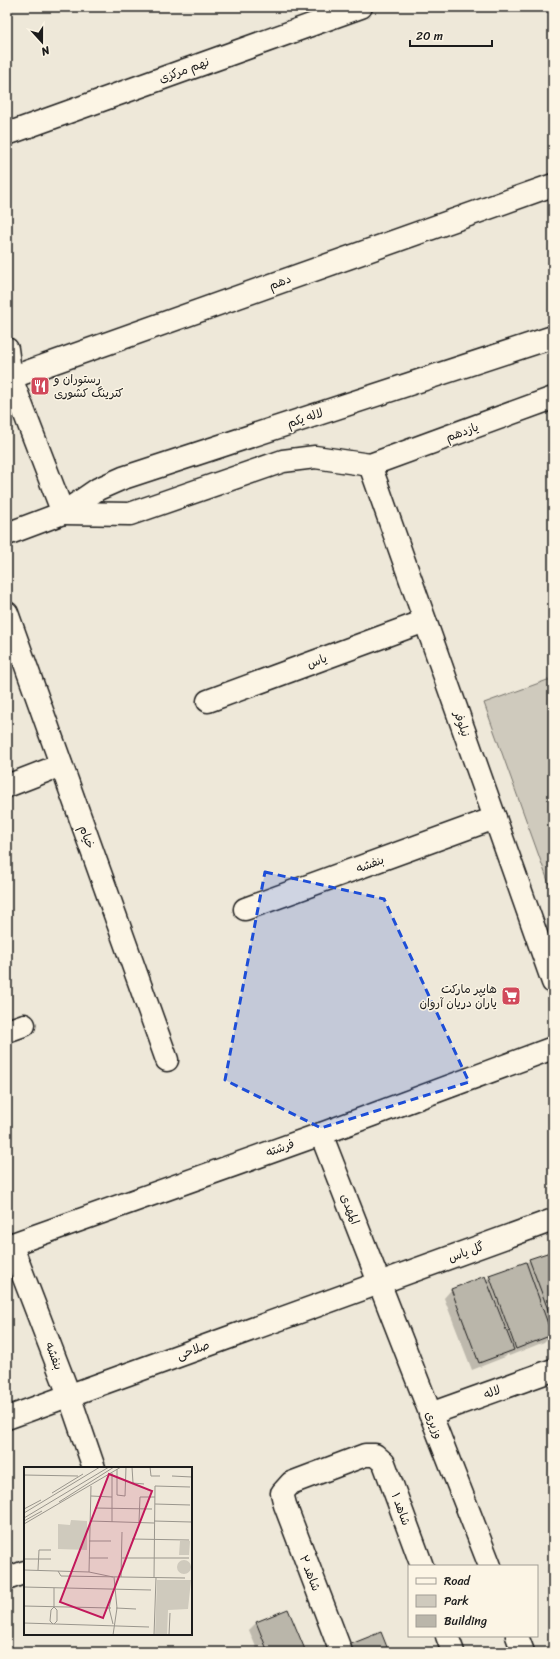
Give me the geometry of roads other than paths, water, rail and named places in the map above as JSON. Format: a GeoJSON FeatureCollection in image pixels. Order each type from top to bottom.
{"type":"FeatureCollection","features":[{"type":"Feature","properties":{"kind":"street","name":"نهم مرکزی"},"geometry":{"type":"LineString","coordinates":[[7,134],[361,7]]}},
{"type":"Feature","properties":{"kind":"street","name":"دهم"},"geometry":{"type":"LineString","coordinates":[[8,376],[553,185]]}},
{"type":"Feature","properties":{"kind":"street","name":"لاله یکم"},"geometry":{"type":"LineString","coordinates":[[7,534],[63,513],[98,489],[122,478],[553,337]]}},
{"type":"Feature","properties":{"kind":"street"},"geometry":{"type":"LineString","coordinates":[[7,349],[8,376],[63,513]]}},
{"type":"Feature","properties":{"kind":"street","name":"یازدهم"},"geometry":{"type":"LineString","coordinates":[[370,465],[553,398]]}},
{"type":"Feature","properties":{"kind":"street","name":"لاله یکم"},"geometry":{"type":"LineString","coordinates":[[63,513],[130,514],[282,460],[315,457],[370,465]]}},
{"type":"Feature","properties":{"kind":"street","name":"نیلوفر"},"geometry":{"type":"LineString","coordinates":[[370,465],[553,982]]}},
{"type":"Feature","properties":{"kind":"street","name":"خیام"},"geometry":{"type":"LineString","coordinates":[[7,613],[167,1060]]}},
{"type":"Feature","properties":{"kind":"street","name":"یاس"},"geometry":{"type":"LineString","coordinates":[[208,701],[425,621]]}},
{"type":"Feature","properties":{"kind":"street"},"geometry":{"type":"LineString","coordinates":[[7,786],[61,765]]}},
{"type":"Feature","properties":{"kind":"street","name":"بنفشه"},"geometry":{"type":"LineString","coordinates":[[245,909],[495,818]]}},
{"type":"Feature","properties":{"kind":"street","name":"فرشته"},"geometry":{"type":"LineString","coordinates":[[9,1245],[321,1134],[553,1048]]}},
{"type":"Feature","properties":{"kind":"street","name":"المهدی"},"geometry":{"type":"LineString","coordinates":[[321,1134],[379,1283]]}},
{"type":"Feature","properties":{"kind":"street","name":"گل یاس"},"geometry":{"type":"LineString","coordinates":[[379,1283],[553,1220]]}},
{"type":"Feature","properties":{"kind":"street","name":"بنفشه"},"geometry":{"type":"LineString","coordinates":[[9,1245],[69,1395],[94,1467]]}},
{"type":"Feature","properties":{"kind":"street","name":"صلاحی"},"geometry":{"type":"LineString","coordinates":[[7,1418],[379,1283]]}},
{"type":"Feature","properties":{"kind":"street","name":"وزیری"},"geometry":{"type":"LineString","coordinates":[[379,1283],[490,1565]]}},
{"type":"Feature","properties":{"kind":"street","name":"لاله"},"geometry":{"type":"LineString","coordinates":[[430,1414],[553,1370]]}},
{"type":"Feature","properties":{"kind":"street","name":"شاهد ۱"},"geometry":{"type":"LineString","coordinates":[[282,1493],[291,1483],[365,1455],[375,1455],[384,1463],[422,1565]]}},
{"type":"Feature","properties":{"kind":"street","name":"شاهد ۲"},"geometry":{"type":"LineString","coordinates":[[282,1493],[285,1506],[341,1652]]}},
{"type":"Feature","properties":{"kind":"street"},"geometry":{"type":"LineString","coordinates":[[7,1579],[24,1572]]}},
{"type":"Feature","properties":{"kind":"street"},"geometry":{"type":"LineString","coordinates":[[447,1637],[453,1652]]}},
{"type":"Feature","properties":{"kind":"street"},"geometry":{"type":"LineString","coordinates":[[517,1637],[523,1652]]}},
{"type":"Feature","properties":{"kind":"place","name":"رستوران و کترینگ کشوری"},"geometry":{"type":"Point","coordinates":[40,386]}},
{"type":"Feature","properties":{"kind":"place","name":"هایپر مارکت یاران دریان آروان"},"geometry":{"type":"Point","coordinates":[511,996]}}]}
